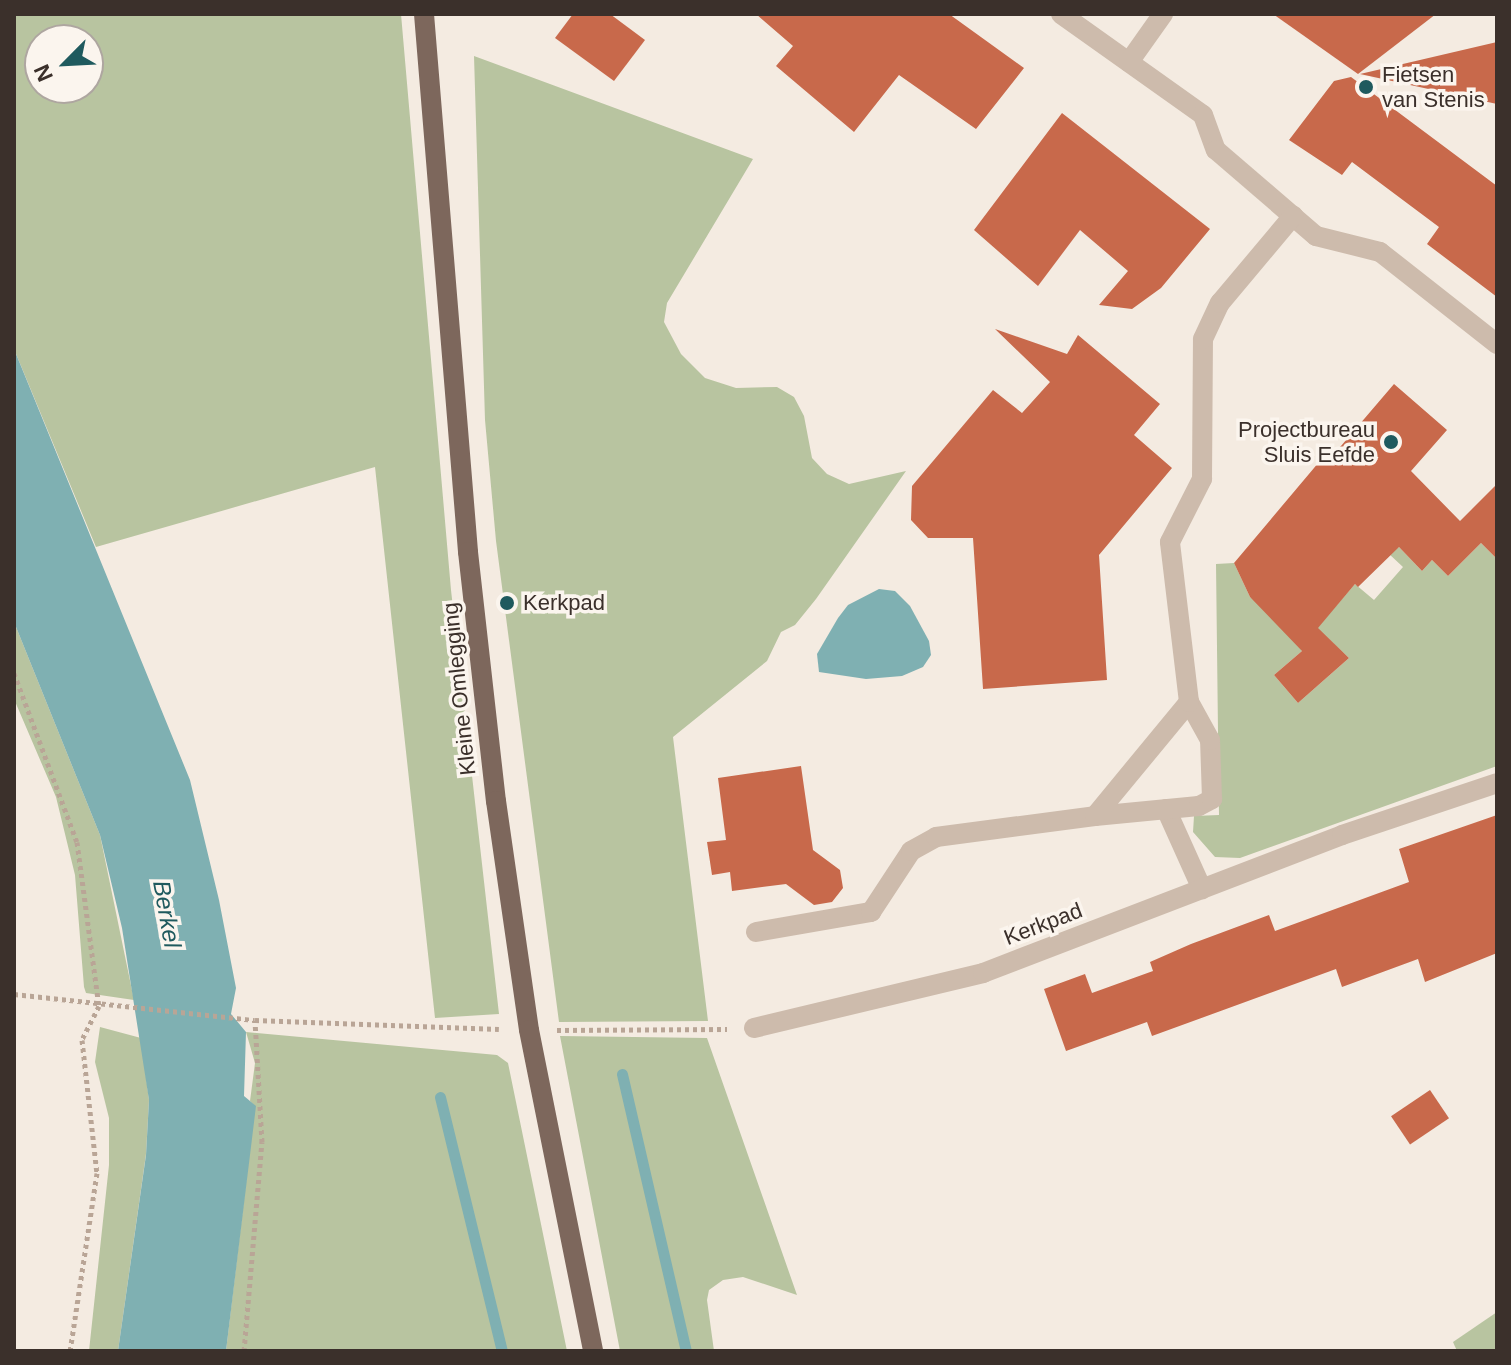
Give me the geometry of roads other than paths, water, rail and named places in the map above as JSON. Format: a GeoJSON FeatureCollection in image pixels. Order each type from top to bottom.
{"type":"FeatureCollection","features":[{"type":"Feature","properties":{"kind":"main road","name":"Kleine Omlegging"},"geometry":{"type":"LineString","coordinates":[[424,14],[468,552],[529,1030],[593,1351]]}},
{"type":"Feature","properties":{"kind":"street"},"geometry":{"type":"LineString","coordinates":[[1061,14],[1203,115],[1216,150],[1293,216],[1331,242],[1380,252],[1497,344]]}},
{"type":"Feature","properties":{"kind":"street"},"geometry":{"type":"LineString","coordinates":[[1129,62],[1163,14]]}},
{"type":"Feature","properties":{"kind":"street"},"geometry":{"type":"LineString","coordinates":[[756,932],[871,912],[911,851],[936,837],[1205,804],[1215,789],[1210,740],[1189,702],[1170,542],[1202,479],[1203,339],[1220,303],[1293,216]]}},
{"type":"Feature","properties":{"kind":"street"},"geometry":{"type":"LineString","coordinates":[[1095,816],[1189,702]]}},
{"type":"Feature","properties":{"kind":"street","name":"Kerkpad"},"geometry":{"type":"LineString","coordinates":[[754,1028],[983,973],[1202,889],[1497,783]]}},
{"type":"Feature","properties":{"kind":"street"},"geometry":{"type":"LineString","coordinates":[[1166,809],[1202,889]]}},
{"type":"Feature","properties":{"kind":"water","name":"Berkel"},"geometry":{"type":"Polygon","coordinates":[[[14,349],[190,780],[219,900],[236,988],[231,1014],[246,1032],[244,1096],[256,1106],[226,1351],[118,1351],[146,1155],[149,1100],[122,928],[100,835],[14,622],[14,349]]]}},
{"type":"Feature","properties":{"kind":"water"},"geometry":{"type":"Polygon","coordinates":[[[879,589],[895,591],[910,606],[929,641],[931,655],[923,667],[902,676],[866,679],[819,672],[817,654],[838,618],[848,605],[879,589]]]}},
{"type":"Feature","properties":{"kind":"waterway"},"geometry":{"type":"LineString","coordinates":[[622,1074],[686,1351]]}},
{"type":"Feature","properties":{"kind":"waterway"},"geometry":{"type":"LineString","coordinates":[[440,1097],[502,1351]]}},
{"type":"Feature","properties":{"kind":"place","name":"Fietsen van Stenis"},"geometry":{"type":"Point","coordinates":[1366,87]}},
{"type":"Feature","properties":{"kind":"place","name":"Projectbureau Sluis Eefde"},"geometry":{"type":"Point","coordinates":[1391,442]}},
{"type":"Feature","properties":{"kind":"place","name":"Kerkpad"},"geometry":{"type":"Point","coordinates":[507,603]}}]}
